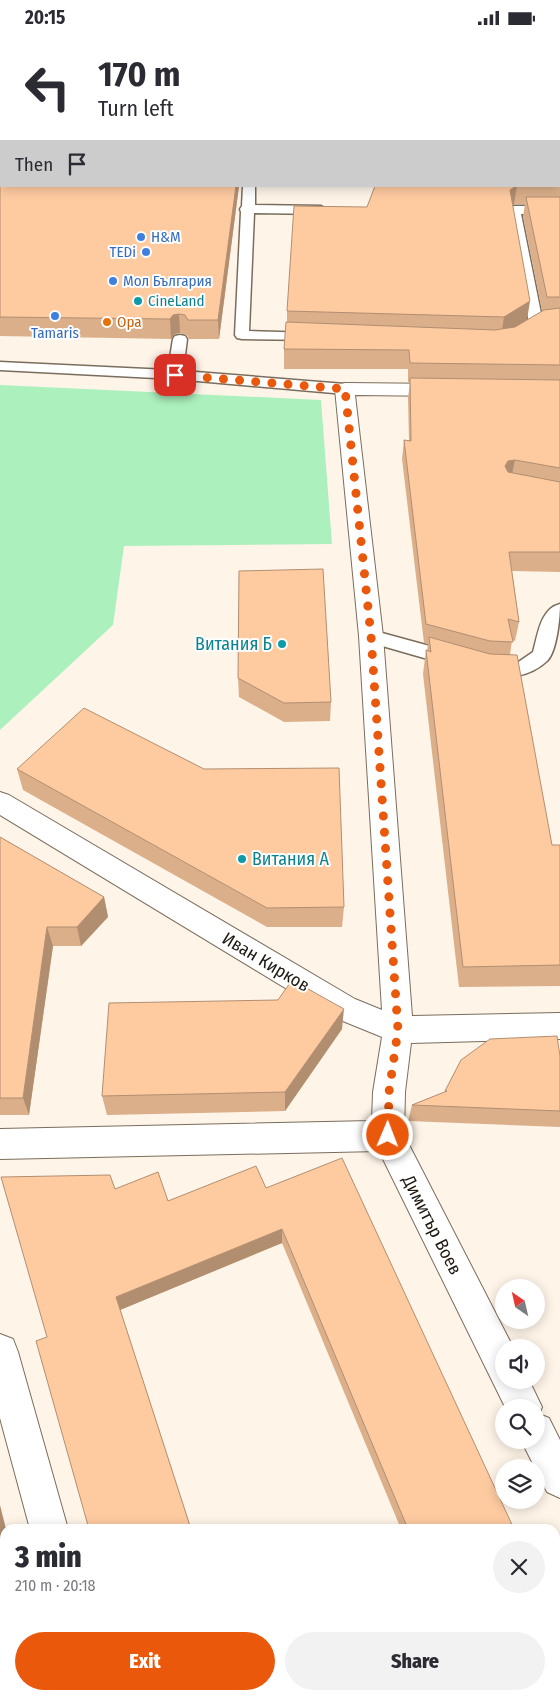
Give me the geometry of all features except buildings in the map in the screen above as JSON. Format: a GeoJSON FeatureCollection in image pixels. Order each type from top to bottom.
{"type":"FeatureCollection","features":[{"type":"Feature","properties":{"kind":"street"},"geometry":{"type":"LineString","coordinates":[[345,389],[462,391]]}},
{"type":"Feature","properties":{"kind":"street","name":"Димитър Воев"},"geometry":{"type":"LineString","coordinates":[[345,389],[371,636],[398,1030],[389,1092],[388,1135],[495,1349]]}},
{"type":"Feature","properties":{"kind":"street","name":"Иван Кирков"},"geometry":{"type":"LineString","coordinates":[[0,802],[344,1008],[398,1030],[560,1026]]}},
{"type":"Feature","properties":{"kind":"street"},"geometry":{"type":"LineString","coordinates":[[0,1144],[388,1135]]}},
{"type":"Feature","properties":{"kind":"street"},"geometry":{"type":"LineString","coordinates":[[0,1353],[48,1524]]}},
{"type":"Feature","properties":{"kind":"street"},"geometry":{"type":"LineString","coordinates":[[545,1449],[560,1479]]}},
{"type":"Feature","properties":{"kind":"lane"},"geometry":{"type":"LineString","coordinates":[[249,187],[246,209],[242,335],[329,338]]}},
{"type":"Feature","properties":{"kind":"lane"},"geometry":{"type":"LineString","coordinates":[[246,209],[330,210]]}},
{"type":"Feature","properties":{"kind":"lane"},"geometry":{"type":"LineString","coordinates":[[536,323],[514,210],[560,210]]}},
{"type":"Feature","properties":{"kind":"lane"},"geometry":{"type":"LineString","coordinates":[[520,333],[536,323],[551,322]]}},
{"type":"Feature","properties":{"kind":"lane"},"geometry":{"type":"LineString","coordinates":[[175,375],[180,339]]}},
{"type":"Feature","properties":{"kind":"lane"},"geometry":{"type":"LineString","coordinates":[[0,366],[175,375],[345,389]]}},
{"type":"Feature","properties":{"kind":"lane"},"geometry":{"type":"LineString","coordinates":[[371,636],[473,665],[505,671],[520,670],[541,656],[552,618],[560,610]]}},
{"type":"Feature","properties":{"kind":"green space"},"geometry":{"type":"Polygon","coordinates":[[[0,385],[321,400],[332,544],[124,546],[113,625],[0,730],[0,385]]]}},
{"type":"Feature","properties":{"kind":"place","name":"H&M"},"geometry":{"type":"Point","coordinates":[141,237]}},
{"type":"Feature","properties":{"kind":"place","name":"TEDi"},"geometry":{"type":"Point","coordinates":[146,252]}},
{"type":"Feature","properties":{"kind":"place","name":"Мол България"},"geometry":{"type":"Point","coordinates":[113,281]}},
{"type":"Feature","properties":{"kind":"place","name":"CineLand"},"geometry":{"type":"Point","coordinates":[138,301]}},
{"type":"Feature","properties":{"kind":"place","name":"Tamaris"},"geometry":{"type":"Point","coordinates":[55,316]}},
{"type":"Feature","properties":{"kind":"place","name":"Opa"},"geometry":{"type":"Point","coordinates":[107,322]}},
{"type":"Feature","properties":{"kind":"place","name":"Витания Б"},"geometry":{"type":"Point","coordinates":[282,644]}},
{"type":"Feature","properties":{"kind":"place","name":"Витания А"},"geometry":{"type":"Point","coordinates":[242,859]}},
{"type":"Feature","properties":{"kind":"route"},"geometry":{"type":"LineString","coordinates":[[175,375],[345,389],[352,441],[371,636],[398,1030],[389,1092],[388,1135]]}}]}
